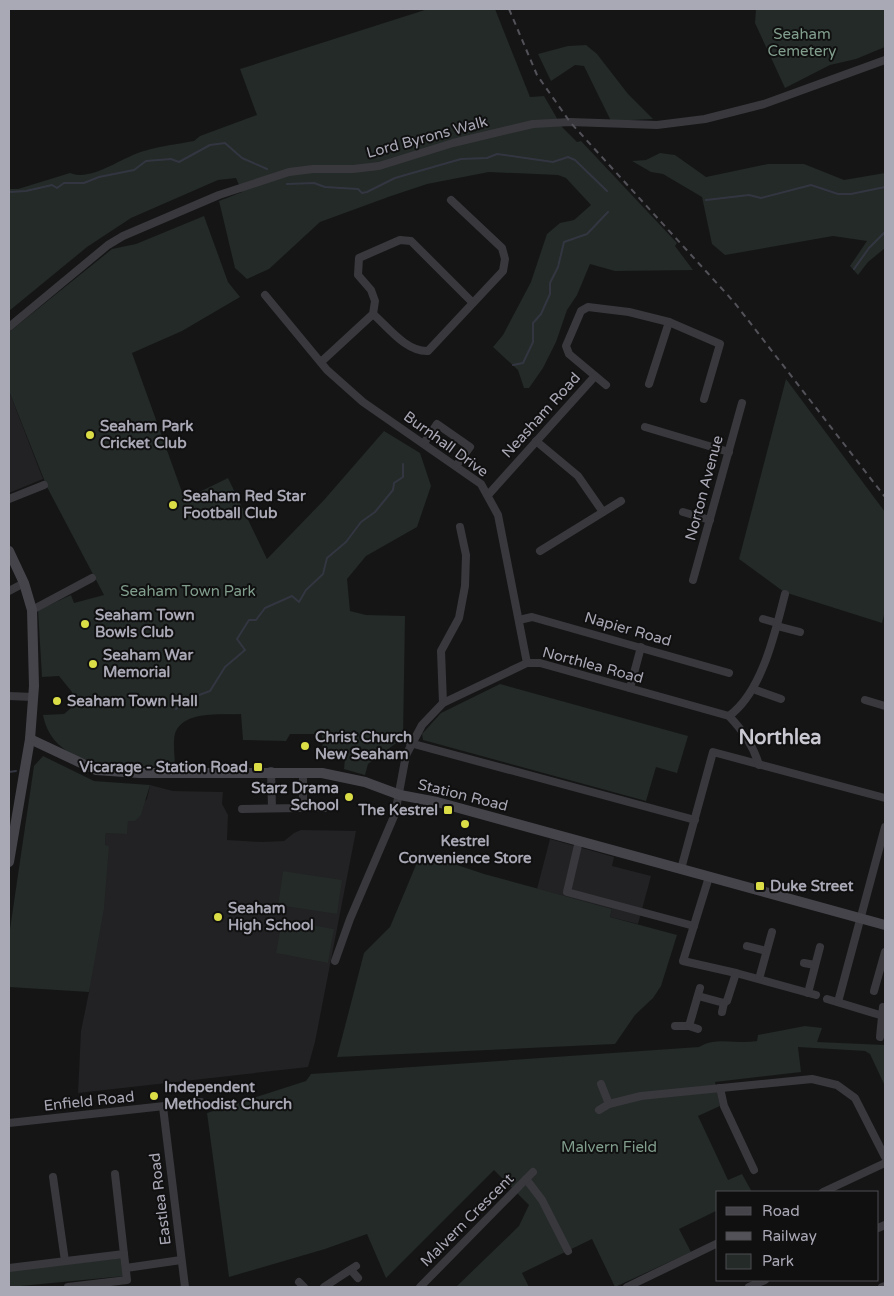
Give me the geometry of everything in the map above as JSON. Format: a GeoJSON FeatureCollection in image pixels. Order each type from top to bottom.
{"type":"FeatureCollection","features":[{"type":"Feature","properties":{"kind":"main road"},"geometry":{"type":"LineString","coordinates":[[9,551],[24,583],[32,610],[33,697],[30,739],[9,862]]}},
{"type":"Feature","properties":{"kind":"main road","name":"Station Road"},"geometry":{"type":"LineString","coordinates":[[30,739],[55,749],[85,766],[109,772],[139,774],[303,771],[338,775],[365,782],[400,795],[438,802],[885,925]]}},
{"type":"Feature","properties":{"kind":"main road"},"geometry":{"type":"LineString","coordinates":[[27,750],[38,748],[55,749]]}},
{"type":"Feature","properties":{"kind":"street","name":"Lord Byrons Walk"},"geometry":{"type":"LineString","coordinates":[[9,327],[108,246],[123,236],[219,195],[289,172],[313,169],[366,168],[533,124],[570,122],[657,125],[705,119],[764,104],[885,60]]}},
{"type":"Feature","properties":{"kind":"street"},"geometry":{"type":"LineString","coordinates":[[374,314],[411,348],[428,351],[503,271],[506,259],[502,248],[451,200]]}},
{"type":"Feature","properties":{"kind":"street"},"geometry":{"type":"LineString","coordinates":[[321,362],[374,314],[376,301],[372,290],[358,275],[359,258],[400,240],[411,241],[473,303]]}},
{"type":"Feature","properties":{"kind":"street","name":"Burnhall Drive"},"geometry":{"type":"LineString","coordinates":[[265,295],[321,362],[363,402],[481,484],[498,515],[527,662]]}},
{"type":"Feature","properties":{"kind":"street","name":"Neasham Road"},"geometry":{"type":"LineString","coordinates":[[606,386],[569,354],[566,346],[581,311],[588,307],[600,307],[668,322],[720,344],[704,399]]}},
{"type":"Feature","properties":{"kind":"street"},"geometry":{"type":"LineString","coordinates":[[649,384],[668,322]]}},
{"type":"Feature","properties":{"kind":"street","name":"Neasham Road"},"geometry":{"type":"LineString","coordinates":[[488,495],[595,376]]}},
{"type":"Feature","properties":{"kind":"street","name":"Norton Avenue"},"geometry":{"type":"LineString","coordinates":[[693,580],[742,402]]}},
{"type":"Feature","properties":{"kind":"street"},"geometry":{"type":"LineString","coordinates":[[424,443],[437,424],[470,446],[456,466]]}},
{"type":"Feature","properties":{"kind":"street"},"geometry":{"type":"LineString","coordinates":[[645,427],[728,452]]}},
{"type":"Feature","properties":{"kind":"street"},"geometry":{"type":"LineString","coordinates":[[536,441],[578,476],[603,512]]}},
{"type":"Feature","properties":{"kind":"street"},"geometry":{"type":"LineString","coordinates":[[9,499],[44,485]]}},
{"type":"Feature","properties":{"kind":"street"},"geometry":{"type":"LineString","coordinates":[[540,551],[621,501]]}},
{"type":"Feature","properties":{"kind":"street"},"geometry":{"type":"LineString","coordinates":[[683,512],[710,520]]}},
{"type":"Feature","properties":{"kind":"street"},"geometry":{"type":"LineString","coordinates":[[443,703],[441,651],[459,618],[465,586],[466,555],[460,527]]}},
{"type":"Feature","properties":{"kind":"street"},"geometry":{"type":"LineString","coordinates":[[32,610],[92,578]]}},
{"type":"Feature","properties":{"kind":"street"},"geometry":{"type":"LineString","coordinates":[[9,591],[24,583]]}},
{"type":"Feature","properties":{"kind":"street"},"geometry":{"type":"LineString","coordinates":[[759,764],[755,750],[742,729],[729,716],[738,709],[753,689],[777,625],[785,594]]}},
{"type":"Feature","properties":{"kind":"street","name":"Napier Road"},"geometry":{"type":"LineString","coordinates":[[519,620],[532,617],[729,673]]}},
{"type":"Feature","properties":{"kind":"street"},"geometry":{"type":"LineString","coordinates":[[762,619],[800,632]]}},
{"type":"Feature","properties":{"kind":"street"},"geometry":{"type":"LineString","coordinates":[[630,688],[640,647]]}},
{"type":"Feature","properties":{"kind":"street","name":"Northlea Road"},"geometry":{"type":"LineString","coordinates":[[335,960],[353,911],[395,814],[406,755],[410,744],[422,726],[443,703],[527,662],[540,663],[729,716]]}},
{"type":"Feature","properties":{"kind":"street"},"geometry":{"type":"LineString","coordinates":[[753,689],[781,699]]}},
{"type":"Feature","properties":{"kind":"street"},"geometry":{"type":"LineString","coordinates":[[9,696],[33,697]]}},
{"type":"Feature","properties":{"kind":"street"},"geometry":{"type":"LineString","coordinates":[[865,700],[885,706]]}},
{"type":"Feature","properties":{"kind":"street"},"geometry":{"type":"LineString","coordinates":[[410,744],[695,820]]}},
{"type":"Feature","properties":{"kind":"street"},"geometry":{"type":"LineString","coordinates":[[681,869],[713,752],[885,798]]}},
{"type":"Feature","properties":{"kind":"street"},"geometry":{"type":"LineString","coordinates":[[271,771],[272,808]]}},
{"type":"Feature","properties":{"kind":"street"},"geometry":{"type":"LineString","coordinates":[[303,780],[303,806]]}},
{"type":"Feature","properties":{"kind":"street"},"geometry":{"type":"LineString","coordinates":[[242,810],[300,808],[303,806],[324,808]]}},
{"type":"Feature","properties":{"kind":"street"},"geometry":{"type":"LineString","coordinates":[[838,1002],[885,827]]}},
{"type":"Feature","properties":{"kind":"street"},"geometry":{"type":"LineString","coordinates":[[579,840],[566,892],[694,926]]}},
{"type":"Feature","properties":{"kind":"street"},"geometry":{"type":"LineString","coordinates":[[876,861],[885,864]]}},
{"type":"Feature","properties":{"kind":"street"},"geometry":{"type":"LineString","coordinates":[[710,877],[683,962],[736,973],[812,994],[820,948]]}},
{"type":"Feature","properties":{"kind":"street"},"geometry":{"type":"LineString","coordinates":[[759,979],[772,932]]}},
{"type":"Feature","properties":{"kind":"street"},"geometry":{"type":"LineString","coordinates":[[747,946],[766,951]]}},
{"type":"Feature","properties":{"kind":"street"},"geometry":{"type":"LineString","coordinates":[[874,991],[885,952]]}},
{"type":"Feature","properties":{"kind":"street"},"geometry":{"type":"LineString","coordinates":[[804,963],[816,966]]}},
{"type":"Feature","properties":{"kind":"street"},"geometry":{"type":"LineString","coordinates":[[722,1012],[724,1003],[729,998],[736,973]]}},
{"type":"Feature","properties":{"kind":"street"},"geometry":{"type":"LineString","coordinates":[[689,1026],[700,988]]}},
{"type":"Feature","properties":{"kind":"street"},"geometry":{"type":"LineString","coordinates":[[698,996],[724,1003]]}},
{"type":"Feature","properties":{"kind":"street"},"geometry":{"type":"LineString","coordinates":[[827,999],[881,1011],[880,1037]]}},
{"type":"Feature","properties":{"kind":"street"},"geometry":{"type":"LineString","coordinates":[[674,1026],[689,1026],[698,1029]]}},
{"type":"Feature","properties":{"kind":"street"},"geometry":{"type":"LineString","coordinates":[[599,1110],[609,1104],[641,1096],[812,1079],[837,1085],[855,1098],[885,1156]]}},
{"type":"Feature","properties":{"kind":"street"},"geometry":{"type":"LineString","coordinates":[[600,1084],[609,1104]]}},
{"type":"Feature","properties":{"kind":"street"},"geometry":{"type":"LineString","coordinates":[[720,1088],[724,1106],[754,1170]]}},
{"type":"Feature","properties":{"kind":"street","name":"Enfield Road"},"geometry":{"type":"LineString","coordinates":[[9,1123],[201,1102]]}},
{"type":"Feature","properties":{"kind":"street","name":"Eastlea Road"},"geometry":{"type":"LineString","coordinates":[[163,1107],[185,1287]]}},
{"type":"Feature","properties":{"kind":"street"},"geometry":{"type":"LineString","coordinates":[[825,1191],[885,1162]]}},
{"type":"Feature","properties":{"kind":"street","name":"Malvern Crescent"},"geometry":{"type":"LineString","coordinates":[[420,1287],[533,1172]]}},
{"type":"Feature","properties":{"kind":"street"},"geometry":{"type":"LineString","coordinates":[[68,1287],[127,1284],[115,1174]]}},
{"type":"Feature","properties":{"kind":"street"},"geometry":{"type":"LineString","coordinates":[[54,1177],[65,1261]]}},
{"type":"Feature","properties":{"kind":"street"},"geometry":{"type":"LineString","coordinates":[[526,1179],[542,1200],[568,1251]]}},
{"type":"Feature","properties":{"kind":"street"},"geometry":{"type":"LineString","coordinates":[[627,1287],[716,1244]]}},
{"type":"Feature","properties":{"kind":"street"},"geometry":{"type":"LineString","coordinates":[[9,1268],[124,1254]]}},
{"type":"Feature","properties":{"kind":"street"},"geometry":{"type":"LineString","coordinates":[[126,1268],[182,1260]]}},
{"type":"Feature","properties":{"kind":"street"},"geometry":{"type":"LineString","coordinates":[[324,1287],[353,1268],[358,1278]]}},
{"type":"Feature","properties":{"kind":"street"},"geometry":{"type":"LineString","coordinates":[[749,1287],[763,1281]]}},
{"type":"Feature","properties":{"kind":"shaded area"},"geometry":{"type":"Polygon","coordinates":[[[9,391],[43,479],[9,493],[9,391]]]}},
{"type":"Feature","properties":{"kind":"shaded area","name":"Seaham High School"},"geometry":{"type":"Polygon","coordinates":[[[150,785],[173,791],[223,792],[222,804],[228,815],[227,840],[284,841],[301,830],[356,831],[315,1042],[308,1067],[78,1093],[81,1031],[89,992],[106,833],[128,820],[147,799],[150,785]]]}},
{"type":"Feature","properties":{"kind":"shaded area"},"geometry":{"type":"Polygon","coordinates":[[[550,839],[614,857],[612,866],[651,876],[638,924],[610,917],[612,909],[537,889],[550,839]]]}},
{"type":"Feature","properties":{"kind":"green space"},"geometry":{"type":"Polygon","coordinates":[[[428,9],[495,9],[530,97],[544,96],[562,127],[577,142],[581,141],[677,243],[675,246],[693,270],[615,271],[590,264],[577,295],[567,310],[556,342],[543,368],[529,388],[524,388],[518,370],[493,347],[503,335],[531,282],[547,234],[560,223],[574,220],[591,205],[566,178],[558,175],[489,172],[427,184],[320,222],[269,269],[247,279],[235,268],[219,201],[242,192],[236,178],[218,180],[131,218],[87,247],[9,311],[9,189],[18,189],[70,173],[78,175],[97,172],[135,154],[194,141],[200,136],[257,115],[240,69],[428,9]]]}},
{"type":"Feature","properties":{"kind":"green space","name":"Seaham Cemetery"},"geometry":{"type":"Polygon","coordinates":[[[756,9],[885,9],[885,47],[856,59],[830,65],[785,88],[755,23],[756,9]]]}},
{"type":"Feature","properties":{"kind":"green space"},"geometry":{"type":"Polygon","coordinates":[[[586,45],[597,54],[628,94],[653,119],[611,121],[584,66],[575,65],[551,81],[538,54],[568,46],[586,45]]]}},
{"type":"Feature","properties":{"kind":"green space"},"geometry":{"type":"Polygon","coordinates":[[[660,153],[675,155],[706,177],[768,164],[804,164],[844,180],[885,173],[885,248],[868,262],[858,275],[850,266],[867,241],[833,236],[725,255],[712,244],[702,197],[663,174],[651,172],[632,161],[646,160],[660,153]]]}},
{"type":"Feature","properties":{"kind":"green space","name":"Seaham Town Park"},"geometry":{"type":"Polygon","coordinates":[[[204,216],[228,282],[240,297],[182,331],[132,353],[182,492],[187,498],[228,478],[267,559],[324,500],[384,431],[420,453],[431,486],[417,527],[366,556],[347,579],[350,611],[366,615],[405,616],[403,738],[368,764],[365,775],[344,769],[345,758],[323,758],[322,734],[290,734],[286,741],[243,740],[241,714],[206,715],[196,717],[181,724],[175,734],[175,766],[117,765],[78,757],[62,747],[50,734],[43,715],[64,714],[71,708],[72,692],[59,676],[42,677],[38,610],[71,595],[74,603],[104,595],[47,487],[9,391],[9,332],[112,249],[136,244],[204,216]]]}},
{"type":"Feature","properties":{"kind":"green space"},"geometry":{"type":"Polygon","coordinates":[[[786,379],[885,512],[885,611],[882,623],[784,592],[739,559],[786,379]]]}},
{"type":"Feature","properties":{"kind":"green space"},"geometry":{"type":"Polygon","coordinates":[[[500,684],[688,736],[677,773],[656,767],[646,801],[423,740],[422,734],[441,713],[500,684]]]}},
{"type":"Feature","properties":{"kind":"green space"},"geometry":{"type":"Polygon","coordinates":[[[43,756],[94,781],[150,785],[141,815],[135,821],[128,821],[127,834],[106,833],[105,845],[109,846],[104,909],[89,992],[9,987],[9,936],[34,766],[43,756]]]}},
{"type":"Feature","properties":{"kind":"green space"},"geometry":{"type":"Polygon","coordinates":[[[421,853],[484,874],[612,909],[610,917],[677,935],[661,986],[653,998],[635,1015],[615,1044],[337,1057],[364,953],[390,927],[421,853]]]}},
{"type":"Feature","properties":{"kind":"green space"},"geometry":{"type":"Polygon","coordinates":[[[283,871],[342,880],[337,914],[278,905],[283,871]]]}},
{"type":"Feature","properties":{"kind":"green space"},"geometry":{"type":"Polygon","coordinates":[[[282,920],[334,929],[328,963],[276,953],[282,920]]]}},
{"type":"Feature","properties":{"kind":"green space","name":"Malvern Field"},"geometry":{"type":"Polygon","coordinates":[[[805,1026],[822,1028],[817,1042],[885,1045],[885,1086],[870,1054],[865,1051],[798,1047],[801,1072],[715,1082],[720,1106],[698,1116],[728,1180],[742,1174],[751,1191],[716,1191],[716,1211],[679,1229],[691,1252],[615,1287],[592,1239],[522,1273],[529,1287],[456,1287],[519,1226],[529,1205],[494,1170],[386,1278],[367,1234],[325,1249],[229,1277],[207,1113],[306,1081],[311,1074],[699,1047],[720,1041],[757,1041],[758,1035],[805,1026]]]}},
{"type":"Feature","properties":{"kind":"green space"},"geometry":{"type":"Polygon","coordinates":[[[122,1258],[125,1276],[10,1287],[9,1271],[122,1258]]]}},
{"type":"Feature","properties":{"kind":"waterway"},"geometry":{"type":"LineString","coordinates":[[9,192],[26,191],[52,185],[57,188],[64,183],[84,183],[99,177],[134,170],[146,161],[171,159],[179,162],[210,145],[225,143],[242,158],[267,169]]}},
{"type":"Feature","properties":{"kind":"waterway"},"geometry":{"type":"LineString","coordinates":[[287,184],[314,183],[325,187],[358,189],[362,193],[395,178],[461,159],[487,158],[497,154],[553,162],[568,157],[575,160],[607,191]]}},
{"type":"Feature","properties":{"kind":"waterway"},"geometry":{"type":"LineString","coordinates":[[706,200],[749,195],[761,198],[811,185],[838,194],[851,194],[885,187]]}},
{"type":"Feature","properties":{"kind":"waterway"},"geometry":{"type":"LineString","coordinates":[[513,365],[523,363],[533,342],[533,323],[541,314],[550,294],[550,283],[558,267],[564,242],[587,234],[608,212]]}},
{"type":"Feature","properties":{"kind":"waterway"},"geometry":{"type":"LineString","coordinates":[[854,269],[869,248],[885,232]]}},
{"type":"Feature","properties":{"kind":"waterway"},"geometry":{"type":"LineString","coordinates":[[176,709],[188,699],[210,691],[225,667],[245,650],[237,639],[249,620],[256,620],[265,608],[292,596],[299,602],[306,590],[323,574],[327,558],[346,542],[361,522],[375,512],[393,490],[394,483],[403,477],[403,464]]}},
{"type":"Feature","properties":{"kind":"waterway"},"geometry":{"type":"LineString","coordinates":[[9,772],[16,771]]}},
{"type":"Feature","properties":{"kind":"railway"},"geometry":{"type":"LineString","coordinates":[[509,9],[537,75],[570,122],[734,302],[885,497]]}},
{"type":"Feature","properties":{"kind":"place","name":"Seaham Park Cricket Club"},"geometry":{"type":"Point","coordinates":[90,435]}},
{"type":"Feature","properties":{"kind":"place","name":"Seaham Red Star Football Club"},"geometry":{"type":"Point","coordinates":[173,505]}},
{"type":"Feature","properties":{"kind":"place","name":"Seaham Town Bowls Club"},"geometry":{"type":"Point","coordinates":[85,624]}},
{"type":"Feature","properties":{"kind":"place","name":"Seaham War Memorial"},"geometry":{"type":"Point","coordinates":[93,664]}},
{"type":"Feature","properties":{"kind":"place","name":"Seaham Town Hall"},"geometry":{"type":"Point","coordinates":[57,701]}},
{"type":"Feature","properties":{"kind":"place","name":"Christ Church New Seaham"},"geometry":{"type":"Point","coordinates":[305,746]}},
{"type":"Feature","properties":{"kind":"place","name":"Vicarage - Station Road"},"geometry":{"type":"Point","coordinates":[258,767]}},
{"type":"Feature","properties":{"kind":"place","name":"Starz Drama School"},"geometry":{"type":"Point","coordinates":[349,797]}},
{"type":"Feature","properties":{"kind":"place","name":"The Kestrel"},"geometry":{"type":"Point","coordinates":[448,810]}},
{"type":"Feature","properties":{"kind":"place","name":"Kestrel Convenience Store"},"geometry":{"type":"Point","coordinates":[465,824]}},
{"type":"Feature","properties":{"kind":"place","name":"Duke Street"},"geometry":{"type":"Point","coordinates":[760,886]}},
{"type":"Feature","properties":{"kind":"place","name":"Seaham High School"},"geometry":{"type":"Point","coordinates":[218,917]}},
{"type":"Feature","properties":{"kind":"place","name":"Independent Methodist Church"},"geometry":{"type":"Point","coordinates":[154,1096]}},
{"type":"Feature","properties":{"kind":"district","name":"Northlea"},"geometry":{"type":"Point","coordinates":[780,737]}}]}
